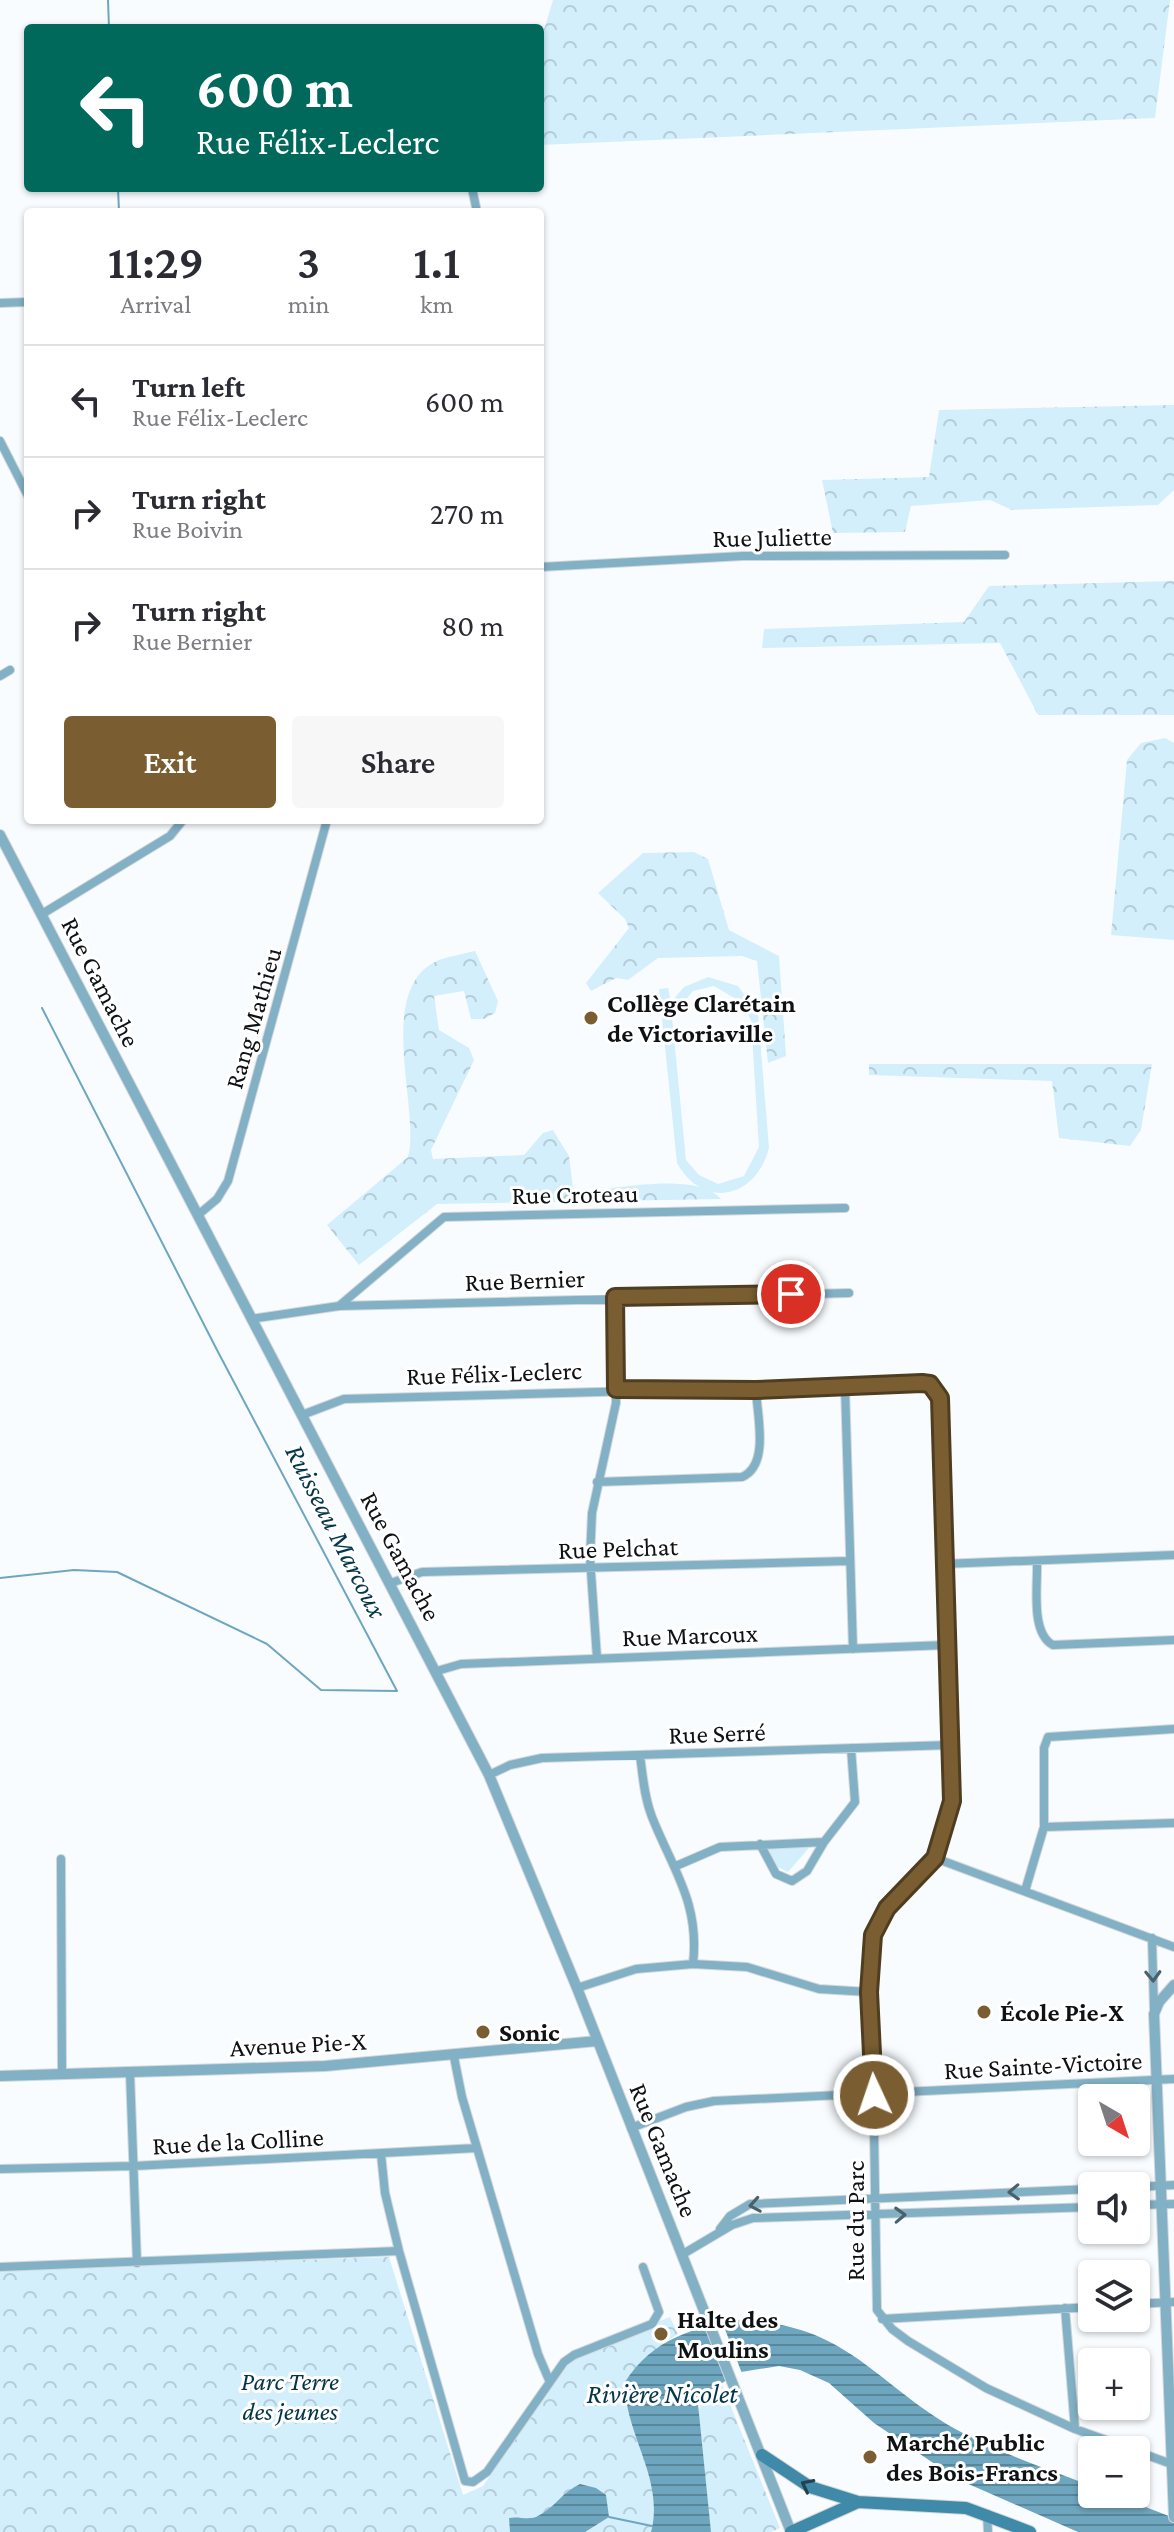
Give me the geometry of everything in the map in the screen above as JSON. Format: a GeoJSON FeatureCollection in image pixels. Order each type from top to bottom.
{"type":"FeatureCollection","features":[{"type":"Feature","properties":{"kind":"main road"},"geometry":{"type":"LineString","coordinates":[[762,2455],[810,2487],[858,2502],[966,2508],[1030,2532]]}},
{"type":"Feature","properties":{"kind":"main road"},"geometry":{"type":"LineString","coordinates":[[791,2532],[858,2502]]}},
{"type":"Feature","properties":{"kind":"street"},"geometry":{"type":"LineString","coordinates":[[0,303],[24,302]]}},
{"type":"Feature","properties":{"kind":"street"},"geometry":{"type":"LineString","coordinates":[[0,441],[24,487]]}},
{"type":"Feature","properties":{"kind":"street","name":"Rue Juliette"},"geometry":{"type":"LineString","coordinates":[[544,567],[743,556],[1005,555]]}},
{"type":"Feature","properties":{"kind":"street"},"geometry":{"type":"LineString","coordinates":[[0,676],[10,670]]}},
{"type":"Feature","properties":{"kind":"street"},"geometry":{"type":"LineString","coordinates":[[42,914],[160,843],[181,824]]}},
{"type":"Feature","properties":{"kind":"street","name":"Rang Mathieu"},"geometry":{"type":"LineString","coordinates":[[198,1215],[217,1199],[228,1181],[326,824]]}},
{"type":"Feature","properties":{"kind":"street","name":"Rue Gamache"},"geometry":{"type":"LineString","coordinates":[[0,835],[489,1775],[762,2455]]}},
{"type":"Feature","properties":{"kind":"street","name":"Rue Croteau"},"geometry":{"type":"LineString","coordinates":[[339,1306],[444,1217],[845,1208]]}},
{"type":"Feature","properties":{"kind":"street","name":"Rue Bernier"},"geometry":{"type":"LineString","coordinates":[[251,1319],[339,1306],[849,1293]]}},
{"type":"Feature","properties":{"kind":"street"},"geometry":{"type":"LineString","coordinates":[[597,1658],[591,1570],[592,1513],[615,1415],[615,1297]]}},
{"type":"Feature","properties":{"kind":"street","name":"Rue Félix-Leclerc"},"geometry":{"type":"LineString","coordinates":[[302,1415],[344,1399],[616,1389],[756,1390],[930,1384]]}},
{"type":"Feature","properties":{"kind":"street","name":"Rue du Parc"},"geometry":{"type":"LineString","coordinates":[[882,2319],[874,2302],[876,2198],[869,1992],[871,1948],[879,1922],[935,1858],[950,1813],[940,1398],[930,1384]]}},
{"type":"Feature","properties":{"kind":"street"},"geometry":{"type":"LineString","coordinates":[[845,1387],[853,1649]]}},
{"type":"Feature","properties":{"kind":"street"},"geometry":{"type":"LineString","coordinates":[[597,1482],[742,1477],[750,1473],[758,1458],[756,1390]]}},
{"type":"Feature","properties":{"kind":"street"},"geometry":{"type":"LineString","coordinates":[[942,1564],[1174,1555]]}},
{"type":"Feature","properties":{"kind":"street","name":"Rue Pelchat"},"geometry":{"type":"LineString","coordinates":[[391,1583],[422,1572],[849,1561]]}},
{"type":"Feature","properties":{"kind":"street"},"geometry":{"type":"LineString","coordinates":[[1037,1561],[1040,1629],[1053,1645],[1174,1640]]}},
{"type":"Feature","properties":{"kind":"street","name":"Rue Marcoux"},"geometry":{"type":"LineString","coordinates":[[437,1671],[461,1664],[946,1645]]}},
{"type":"Feature","properties":{"kind":"street"},"geometry":{"type":"LineString","coordinates":[[1025,1891],[1044,1827],[1044,1748],[1048,1737],[1174,1729]]}},
{"type":"Feature","properties":{"kind":"street","name":"Rue Serré"},"geometry":{"type":"LineString","coordinates":[[489,1775],[529,1760],[950,1745]]}},
{"type":"Feature","properties":{"kind":"street"},"geometry":{"type":"LineString","coordinates":[[760,1844],[776,1874],[792,1881],[807,1871],[824,1842],[855,1802],[851,1748]]}},
{"type":"Feature","properties":{"kind":"street"},"geometry":{"type":"LineString","coordinates":[[640,1756],[646,1800],[676,1866],[695,1923],[693,1964]]}},
{"type":"Feature","properties":{"kind":"street"},"geometry":{"type":"LineString","coordinates":[[1044,1827],[1174,1823]]}},
{"type":"Feature","properties":{"kind":"street"},"geometry":{"type":"LineString","coordinates":[[676,1866],[706,1850],[824,1842]]}},
{"type":"Feature","properties":{"kind":"street"},"geometry":{"type":"LineString","coordinates":[[935,1858],[1174,1947]]}},
{"type":"Feature","properties":{"kind":"street"},"geometry":{"type":"LineString","coordinates":[[61,1859],[62,2075]]}},
{"type":"Feature","properties":{"kind":"street"},"geometry":{"type":"LineString","coordinates":[[1152,1938],[1161,2186],[1170,2302],[1174,2517]]}},
{"type":"Feature","properties":{"kind":"street"},"geometry":{"type":"LineString","coordinates":[[577,1988],[636,1969],[693,1964],[747,1967],[819,1989],[869,1992]]}},
{"type":"Feature","properties":{"kind":"street"},"geometry":{"type":"LineString","coordinates":[[1154,2014],[1164,1994],[1174,1985]]}},
{"type":"Feature","properties":{"kind":"street","name":"Avenue Pie-X"},"geometry":{"type":"LineString","coordinates":[[0,2076],[325,2066],[454,2057],[597,2041]]}},
{"type":"Feature","properties":{"kind":"street"},"geometry":{"type":"LineString","coordinates":[[454,2057],[477,2148],[538,2354],[549,2380]]}},
{"type":"Feature","properties":{"kind":"street"},"geometry":{"type":"LineString","coordinates":[[130,2073],[137,2263]]}},
{"type":"Feature","properties":{"kind":"street","name":"Rue Sainte-Victoire"},"geometry":{"type":"LineString","coordinates":[[631,2128],[701,2102],[1174,2079]]}},
{"type":"Feature","properties":{"kind":"street","name":"Rue de la Colline"},"geometry":{"type":"LineString","coordinates":[[0,2169],[134,2166],[477,2148]]}},
{"type":"Feature","properties":{"kind":"street"},"geometry":{"type":"LineString","coordinates":[[381,2154],[385,2193],[399,2251],[465,2481],[473,2482],[487,2472],[549,2380],[574,2355],[652,2324],[657,2318],[658,2307],[643,2267]]}},
{"type":"Feature","properties":{"kind":"street"},"geometry":{"type":"LineString","coordinates":[[1150,2186],[1174,2185]]}},
{"type":"Feature","properties":{"kind":"street"},"geometry":{"type":"LineString","coordinates":[[715,2236],[730,2216],[750,2204],[1078,2190]]}},
{"type":"Feature","properties":{"kind":"street"},"geometry":{"type":"LineString","coordinates":[[1150,2204],[1174,2204]]}},
{"type":"Feature","properties":{"kind":"street"},"geometry":{"type":"LineString","coordinates":[[683,2254],[732,2225],[753,2218],[1078,2208]]}},
{"type":"Feature","properties":{"kind":"street"},"geometry":{"type":"LineString","coordinates":[[0,2267],[399,2251]]}},
{"type":"Feature","properties":{"kind":"street"},"geometry":{"type":"LineString","coordinates":[[1150,2303],[1170,2302]]}},
{"type":"Feature","properties":{"kind":"street"},"geometry":{"type":"LineString","coordinates":[[1065,2308],[1075,2429]]}},
{"type":"Feature","properties":{"kind":"street"},"geometry":{"type":"LineString","coordinates":[[882,2319],[1078,2308]]}},
{"type":"Feature","properties":{"kind":"street"},"geometry":{"type":"LineString","coordinates":[[882,2319],[908,2341],[986,2388],[1095,2436]]}},
{"type":"Feature","properties":{"kind":"street"},"geometry":{"type":"LineString","coordinates":[[762,2455],[791,2532]]}},
{"type":"Feature","properties":{"kind":"street"},"geometry":{"type":"LineString","coordinates":[[1150,2456],[1173,2465]]}},
{"type":"Feature","properties":{"kind":"street"},"geometry":{"type":"LineString","coordinates":[[987,2514],[988,2532]]}},
{"type":"Feature","properties":{"kind":"green space"},"geometry":{"type":"Polygon","coordinates":[[[553,0],[1170,0],[1155,118],[544,145],[544,30],[553,0]]]}},
{"type":"Feature","properties":{"kind":"green space"},"geometry":{"type":"Polygon","coordinates":[[[1174,405],[1174,490],[1158,505],[1012,510],[990,500],[911,506],[905,532],[833,533],[822,480],[929,477],[939,410],[1174,405]]]}},
{"type":"Feature","properties":{"kind":"green space"},"geometry":{"type":"Polygon","coordinates":[[[1174,581],[1174,715],[1038,715],[1000,643],[762,648],[764,629],[964,622],[989,586],[1174,581]]]}},
{"type":"Feature","properties":{"kind":"green space"},"geometry":{"type":"Polygon","coordinates":[[[1165,738],[1174,743],[1174,940],[1111,935],[1127,760],[1141,743],[1165,738]]]}},
{"type":"Feature","properties":{"kind":"green space"},"geometry":{"type":"Polygon","coordinates":[[[694,852],[708,859],[729,930],[779,956],[786,1056],[768,1063],[757,961],[742,956],[658,958],[628,980],[616,978],[591,991],[586,983],[629,928],[625,919],[598,893],[643,853],[694,852]]]}},
{"type":"Feature","properties":{"kind":"green space"},"geometry":{"type":"Polygon","coordinates":[[[475,951],[498,1001],[495,1013],[484,1019],[471,1019],[464,991],[434,996],[439,1030],[469,1048],[474,1060],[431,1150],[433,1159],[524,1155],[543,1133],[553,1130],[569,1156],[573,1188],[580,1192],[675,1184],[694,1186],[721,1199],[437,1204],[359,1265],[327,1225],[408,1157],[410,1136],[404,1022],[408,996],[419,975],[439,960],[475,951]]]}},
{"type":"Feature","properties":{"kind":"green space"},"geometry":{"type":"Polygon","coordinates":[[[708,977],[738,986],[758,1014],[769,1148],[753,1178],[741,1188],[728,1192],[701,1188],[688,1178],[677,1163],[659,989],[668,988],[671,1002],[684,987],[708,977]],[[714,986],[693,991],[672,1017],[686,1160],[699,1175],[718,1184],[744,1176],[759,1147],[751,1020],[741,1002],[714,986]]]}},
{"type":"Feature","properties":{"kind":"green space"},"geometry":{"type":"Polygon","coordinates":[[[869,1064],[1152,1064],[1141,1130],[1130,1146],[1059,1138],[1052,1081],[869,1075],[869,1064]]]}},
{"type":"Feature","properties":{"kind":"green space"},"geometry":{"type":"Polygon","coordinates":[[[765,1844],[808,1845],[808,1849],[788,1872],[772,1864],[765,1844]]]}},
{"type":"Feature","properties":{"kind":"green space","name":"Parc Terre des jeunes"},"geometry":{"type":"Polygon","coordinates":[[[389,2257],[463,2495],[483,2486],[557,2375],[562,2359],[670,2317],[678,2334],[647,2357],[631,2380],[628,2402],[654,2501],[651,2532],[0,2532],[0,2270],[389,2257]]]}},
{"type":"Feature","properties":{"kind":"green space"},"geometry":{"type":"Polygon","coordinates":[[[721,2382],[780,2528],[771,2532],[711,2532],[697,2418],[703,2394],[721,2382]]]}},
{"type":"Feature","properties":{"kind":"water","name":"Rivière Nicolet"},"geometry":{"type":"Polygon","coordinates":[[[740,2320],[778,2324],[809,2333],[860,2360],[961,2432],[1078,2481],[1078,2508],[1148,2508],[1174,2518],[1174,2532],[1078,2532],[957,2479],[874,2423],[829,2383],[800,2370],[779,2366],[741,2372],[703,2394],[698,2404],[711,2532],[651,2532],[653,2493],[626,2401],[625,2382],[648,2355],[661,2346],[705,2327],[740,2320]]]}},
{"type":"Feature","properties":{"kind":"water"},"geometry":{"type":"Polygon","coordinates":[[[580,2484],[596,2488],[606,2495],[609,2517],[585,2532],[510,2532],[509,2518],[536,2517],[580,2484]]]}},
{"type":"Feature","properties":{"kind":"pier"},"geometry":{"type":"Polygon","coordinates":[[[721,2319],[743,2376],[729,2382],[706,2323],[721,2319]]]}},
{"type":"Feature","properties":{"kind":"waterway"},"geometry":{"type":"LineString","coordinates":[[108,0],[109,24]]}},
{"type":"Feature","properties":{"kind":"waterway"},"geometry":{"type":"LineString","coordinates":[[118,192],[119,208]]}},
{"type":"Feature","properties":{"kind":"waterway","name":"Ruisseau Marcoux"},"geometry":{"type":"LineString","coordinates":[[0,1578],[74,1570],[117,1572],[267,1644],[321,1690],[397,1691],[217,1350],[42,1008]]}},
{"type":"Feature","properties":{"kind":"waterway"},"geometry":{"type":"LineString","coordinates":[[609,2517],[652,2526]]}},
{"type":"Feature","properties":{"kind":"place","name":"Collège Clarétain de Victoriaville"},"geometry":{"type":"Point","coordinates":[591,1018]}},
{"type":"Feature","properties":{"kind":"place","name":"École Pie-X"},"geometry":{"type":"Point","coordinates":[984,2012]}},
{"type":"Feature","properties":{"kind":"place","name":"Sonic"},"geometry":{"type":"Point","coordinates":[483,2032]}},
{"type":"Feature","properties":{"kind":"place","name":"Halte des Moulins"},"geometry":{"type":"Point","coordinates":[661,2334]}},
{"type":"Feature","properties":{"kind":"place","name":"Marché Public des Bois-Francs"},"geometry":{"type":"Point","coordinates":[870,2457]}},
{"type":"Feature","properties":{"kind":"route"},"geometry":{"type":"LineString","coordinates":[[791,1294],[615,1297],[616,1389],[756,1390],[922,1383],[936,1389],[940,1398],[942,1564],[952,1801],[935,1858],[887,1908],[873,1935],[869,1992],[874,2095]]}}]}
